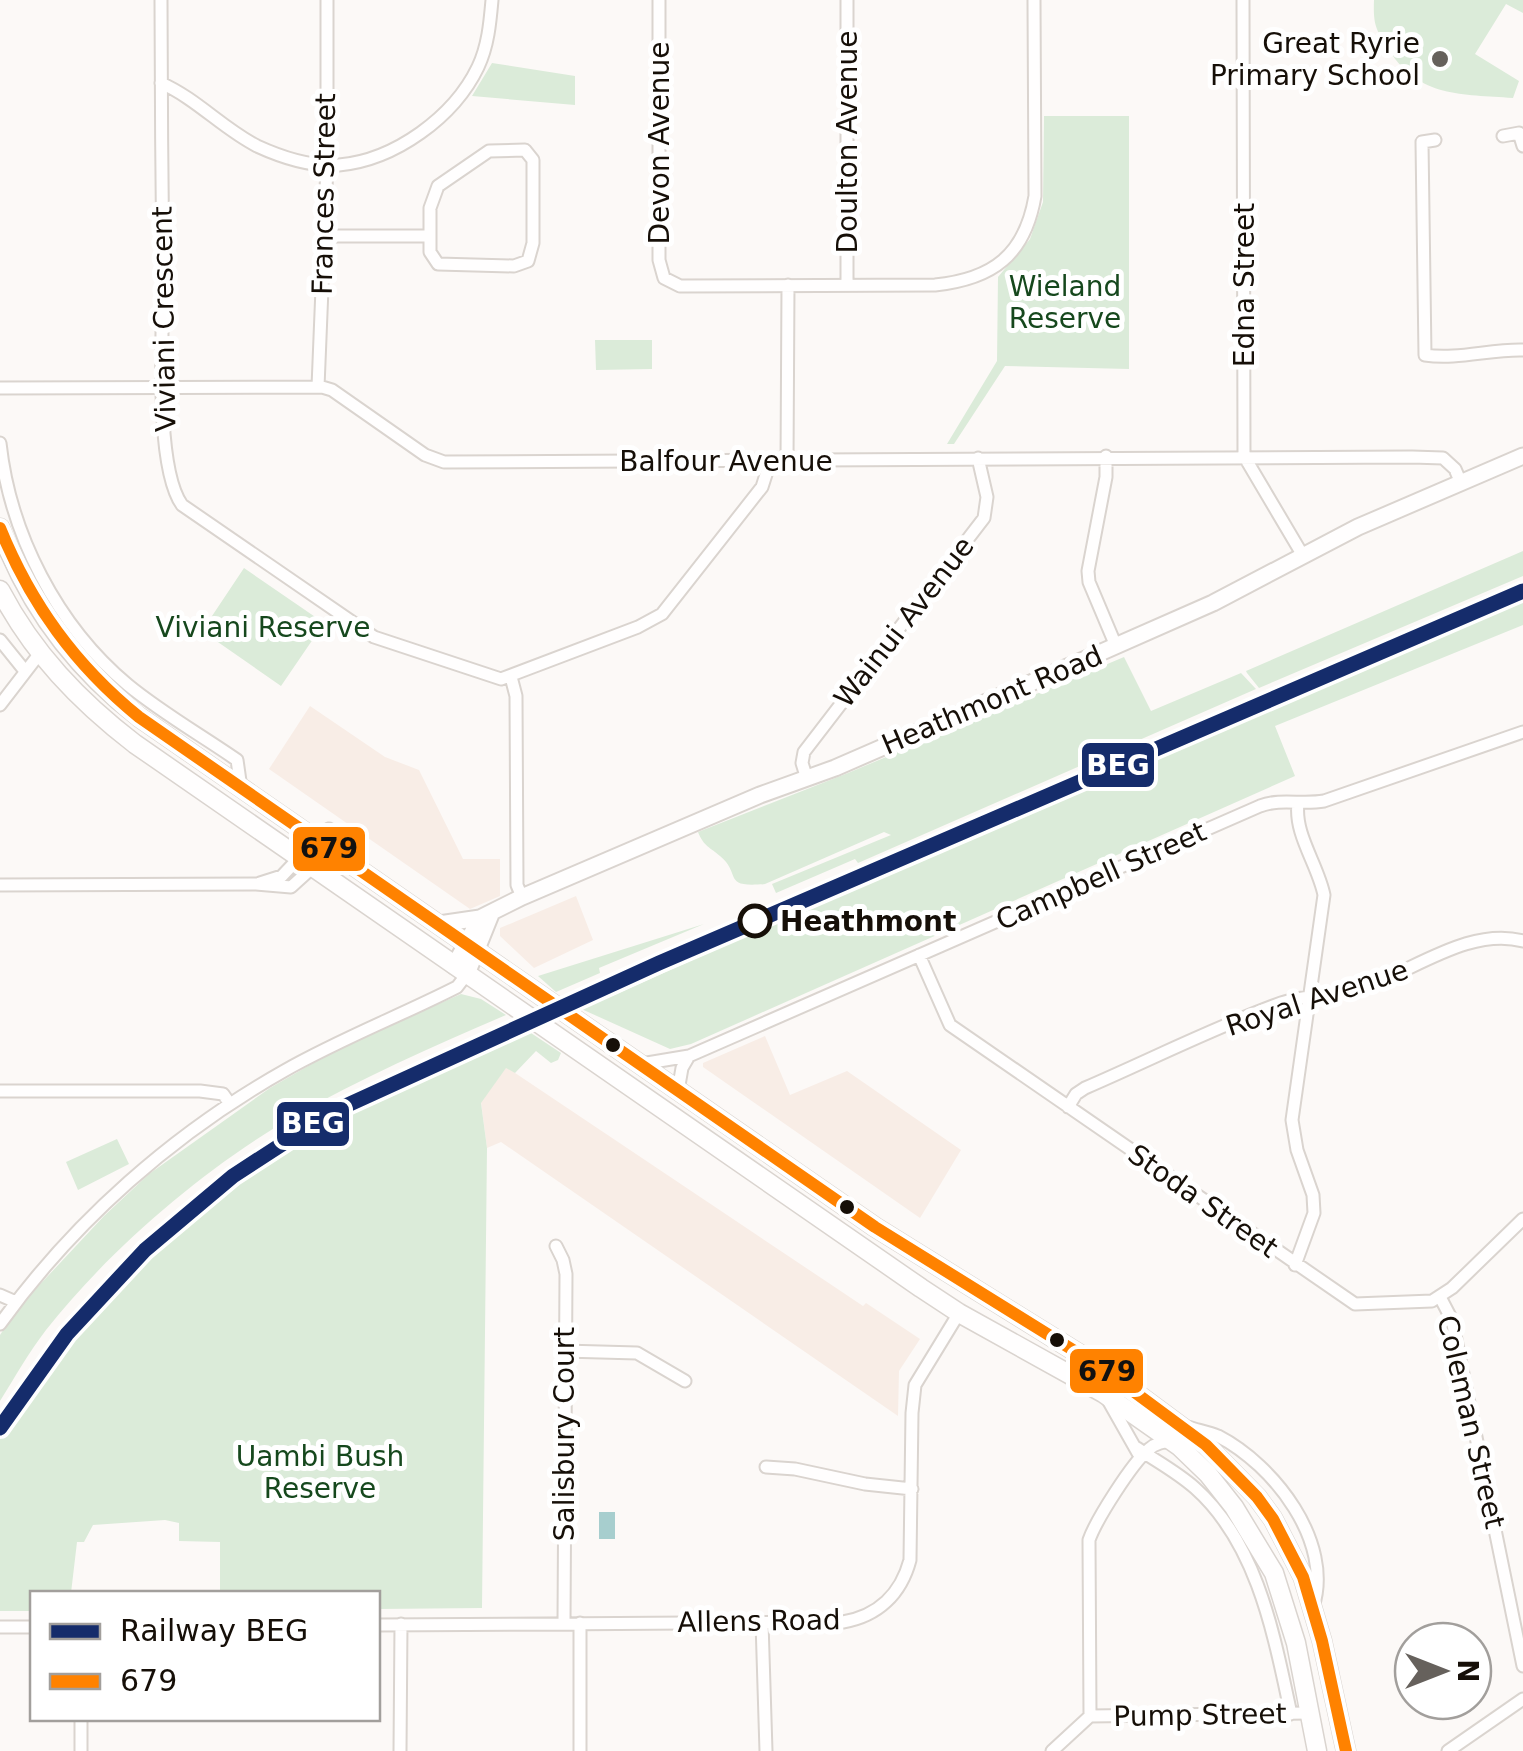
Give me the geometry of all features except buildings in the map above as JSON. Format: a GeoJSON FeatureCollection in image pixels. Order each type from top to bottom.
{"type":"FeatureCollection","features":[{"type":"Feature","properties":{"kind":"main road"},"geometry":{"type":"LineString","coordinates":[[0,528],[21,578],[58,639],[130,710],[240,788],[325,836],[439,924],[875,1227],[1102,1368],[1178,1434],[1264,1553],[1288,1616],[1301,1714],[1317,1751]]}},
{"type":"Feature","properties":{"kind":"main road"},"geometry":{"type":"LineString","coordinates":[[0,590],[40,653],[104,720],[959,1313],[1178,1434],[1240,1476],[1265,1508],[1303,1577],[1346,1751]]}},
{"type":"Feature","properties":{"kind":"main road"},"geometry":{"type":"LineString","coordinates":[[305,863],[325,836]]}},
{"type":"Feature","properties":{"kind":"main road"},"geometry":{"type":"LineString","coordinates":[[591,1058],[586,1041],[594,1031]]}},
{"type":"Feature","properties":{"kind":"main road"},"geometry":{"type":"LineString","coordinates":[[782,1190],[796,1171]]}},
{"type":"Feature","properties":{"kind":"main road"},"geometry":{"type":"LineString","coordinates":[[959,1313],[974,1288]]}},
{"type":"Feature","properties":{"kind":"street","name":"Viviani Crescent"},"geometry":{"type":"LineString","coordinates":[[161,0],[162,387],[174,494],[182,505],[374,637],[489,678],[511,677]]}},
{"type":"Feature","properties":{"kind":"street","name":"Frances Street"},"geometry":{"type":"LineString","coordinates":[[318,387],[327,165],[327,0]]}},
{"type":"Feature","properties":{"kind":"street"},"geometry":{"type":"LineString","coordinates":[[162,83],[186,94],[258,146],[327,165],[350,163],[393,148],[422,132],[446,111],[478,66],[488,36],[492,0]]}},
{"type":"Feature","properties":{"kind":"street","name":"Devon Avenue"},"geometry":{"type":"LineString","coordinates":[[659,0],[661,271],[669,282],[680,286],[788,285]]}},
{"type":"Feature","properties":{"kind":"street","name":"Doulton Avenue"},"geometry":{"type":"LineString","coordinates":[[846,0],[847,284]]}},
{"type":"Feature","properties":{"kind":"street"},"geometry":{"type":"LineString","coordinates":[[788,462],[788,285],[935,286],[974,279],[994,268],[1018,245],[1028,227],[1035,196],[1034,0]]}},
{"type":"Feature","properties":{"kind":"street","name":"Edna Street"},"geometry":{"type":"LineString","coordinates":[[1243,0],[1244,456]]}},
{"type":"Feature","properties":{"kind":"street"},"geometry":{"type":"LineString","coordinates":[[1503,136],[1518,133],[1523,146]]}},
{"type":"Feature","properties":{"kind":"street"},"geometry":{"type":"LineString","coordinates":[[1423,141],[1425,355],[1446,357],[1492,349],[1523,350]]}},
{"type":"Feature","properties":{"kind":"street"},"geometry":{"type":"LineString","coordinates":[[492,150],[525,150],[531,154],[533,243],[526,263],[443,266],[431,256],[430,236],[432,199],[446,180],[492,150]]}},
{"type":"Feature","properties":{"kind":"street"},"geometry":{"type":"LineString","coordinates":[[325,236],[430,236]]}},
{"type":"Feature","properties":{"kind":"street","name":"Balfour Avenue"},"geometry":{"type":"LineString","coordinates":[[0,388],[318,387],[332,390],[424,455],[439,461],[788,462],[1106,456],[1443,458],[1461,482]]}},
{"type":"Feature","properties":{"kind":"street"},"geometry":{"type":"LineString","coordinates":[[0,443],[8,492],[20,525],[40,574],[68,618],[127,684],[236,760],[240,788]]}},
{"type":"Feature","properties":{"kind":"street"},"geometry":{"type":"LineString","coordinates":[[1106,456],[1106,477],[1088,571],[1116,646]]}},
{"type":"Feature","properties":{"kind":"street"},"geometry":{"type":"LineString","coordinates":[[1244,456],[1302,554]]}},
{"type":"Feature","properties":{"kind":"street","name":"Heathmont Road"},"geometry":{"type":"LineString","coordinates":[[439,924],[486,915],[1116,646],[1213,603],[1302,554],[1523,456]]}},
{"type":"Feature","properties":{"kind":"street","name":"Wainui Avenue"},"geometry":{"type":"LineString","coordinates":[[807,778],[802,763],[804,752],[984,518],[987,497],[978,458]]}},
{"type":"Feature","properties":{"kind":"street"},"geometry":{"type":"LineString","coordinates":[[522,897],[518,885],[516,696],[511,677],[662,614],[762,487],[770,462]]}},
{"type":"Feature","properties":{"kind":"street"},"geometry":{"type":"LineString","coordinates":[[0,640],[25,672]]}},
{"type":"Feature","properties":{"kind":"street"},"geometry":{"type":"LineString","coordinates":[[0,705],[40,653]]}},
{"type":"Feature","properties":{"kind":"street","name":"Campbell Street"},"geometry":{"type":"LineString","coordinates":[[641,1064],[689,1056],[1260,806],[1282,801],[1324,801],[1523,732]]}},
{"type":"Feature","properties":{"kind":"street"},"geometry":{"type":"LineString","coordinates":[[1296,1265],[1314,1213],[1314,1195],[1297,1150],[1292,1120],[1324,894],[1298,822],[1298,804]]}},
{"type":"Feature","properties":{"kind":"street"},"geometry":{"type":"LineString","coordinates":[[256,884],[305,863]]}},
{"type":"Feature","properties":{"kind":"street"},"geometry":{"type":"LineString","coordinates":[[291,887],[305,863]]}},
{"type":"Feature","properties":{"kind":"street"},"geometry":{"type":"LineString","coordinates":[[282,876],[291,887]]}},
{"type":"Feature","properties":{"kind":"street"},"geometry":{"type":"LineString","coordinates":[[0,885],[291,887]]}},
{"type":"Feature","properties":{"kind":"street"},"geometry":{"type":"LineString","coordinates":[[0,1324],[59,1250],[133,1180],[230,1104],[335,1044],[441,995],[460,970],[486,915]]}},
{"type":"Feature","properties":{"kind":"street","name":"Royal Avenue"},"geometry":{"type":"LineString","coordinates":[[1068,1107],[1084,1088],[1280,1004],[1368,986],[1479,942],[1523,941]]}},
{"type":"Feature","properties":{"kind":"street","name":"Stoda Street"},"geometry":{"type":"LineString","coordinates":[[919,954],[950,1025],[1355,1304],[1422,1304],[1440,1297]]}},
{"type":"Feature","properties":{"kind":"street"},"geometry":{"type":"LineString","coordinates":[[678,1091],[682,1068],[689,1056]]}},
{"type":"Feature","properties":{"kind":"street"},"geometry":{"type":"LineString","coordinates":[[0,1091],[200,1091],[223,1094],[230,1104]]}},
{"type":"Feature","properties":{"kind":"street"},"geometry":{"type":"LineString","coordinates":[[1440,1297],[1523,1218]]}},
{"type":"Feature","properties":{"kind":"street","name":"Salisbury Court"},"geometry":{"type":"LineString","coordinates":[[556,1246],[566,1274],[564,1623]]}},
{"type":"Feature","properties":{"kind":"street"},"geometry":{"type":"LineString","coordinates":[[0,1295],[16,1302]]}},
{"type":"Feature","properties":{"kind":"street","name":"Coleman Street"},"geometry":{"type":"LineString","coordinates":[[1440,1297],[1452,1320],[1523,1666]]}},
{"type":"Feature","properties":{"kind":"street","name":"Allens Road"},"geometry":{"type":"LineString","coordinates":[[380,1624],[853,1620],[874,1612],[905,1580],[910,1560],[912,1413],[916,1385],[959,1313]]}},
{"type":"Feature","properties":{"kind":"street"},"geometry":{"type":"LineString","coordinates":[[564,1351],[637,1353],[684,1381]]}},
{"type":"Feature","properties":{"kind":"street"},"geometry":{"type":"LineString","coordinates":[[1103,1393],[1140,1455],[1176,1473],[1206,1498],[1243,1554],[1271,1620],[1301,1714]]}},
{"type":"Feature","properties":{"kind":"street"},"geometry":{"type":"LineString","coordinates":[[1052,1751],[1090,1716],[1089,1540],[1140,1455],[1157,1444],[1178,1434],[1217,1436],[1257,1464],[1298,1510],[1311,1544],[1319,1588],[1312,1608]]}},
{"type":"Feature","properties":{"kind":"street"},"geometry":{"type":"LineString","coordinates":[[766,1467],[912,1489]]}},
{"type":"Feature","properties":{"kind":"street"},"geometry":{"type":"LineString","coordinates":[[762,1622],[766,1751]]}},
{"type":"Feature","properties":{"kind":"street"},"geometry":{"type":"LineString","coordinates":[[580,1623],[580,1751]]}},
{"type":"Feature","properties":{"kind":"street"},"geometry":{"type":"LineString","coordinates":[[400,1624],[400,1751]]}},
{"type":"Feature","properties":{"kind":"street"},"geometry":{"type":"LineString","coordinates":[[0,1627],[30,1627]]}},
{"type":"Feature","properties":{"kind":"street"},"geometry":{"type":"LineString","coordinates":[[1448,1751],[1523,1698]]}},
{"type":"Feature","properties":{"kind":"street","name":"Pump Street"},"geometry":{"type":"LineString","coordinates":[[1090,1716],[1301,1714]]}},
{"type":"Feature","properties":{"kind":"street"},"geometry":{"type":"LineString","coordinates":[[80,1721],[80,1751]]}},
{"type":"Feature","properties":{"kind":"shaded area"},"geometry":{"type":"Polygon","coordinates":[[[310,706],[385,757],[419,770],[463,859],[500,859],[500,896],[470,909],[269,769],[310,706]]]}},
{"type":"Feature","properties":{"kind":"shaded area"},"geometry":{"type":"Polygon","coordinates":[[[576,896],[593,940],[534,968],[500,936],[500,928],[576,896]]]}},
{"type":"Feature","properties":{"kind":"shaded area"},"geometry":{"type":"Polygon","coordinates":[[[765,1036],[790,1095],[847,1071],[961,1150],[920,1218],[703,1067],[703,1063],[765,1036]]]}},
{"type":"Feature","properties":{"kind":"shaded area"},"geometry":{"type":"Polygon","coordinates":[[[506,1067],[863,1306],[866,1303],[920,1339],[899,1371],[898,1416],[501,1142],[487,1148],[481,1102],[506,1067]]]}},
{"type":"Feature","properties":{"kind":"green space"},"geometry":{"type":"Polygon","coordinates":[[[1374,0],[1523,0],[1523,13],[1506,4],[1475,54],[1519,81],[1513,98],[1443,90],[1414,77],[1401,66],[1378,32],[1374,0]]]}},
{"type":"Feature","properties":{"kind":"green space"},"geometry":{"type":"Polygon","coordinates":[[[492,63],[575,76],[575,105],[472,96],[492,63]]]}},
{"type":"Feature","properties":{"kind":"green space","name":"Wieland Reserve"},"geometry":{"type":"Polygon","coordinates":[[[1044,116],[1129,116],[1129,369],[1005,366],[954,444],[947,444],[997,361],[998,277],[1030,239],[1043,202],[1044,116]]]}},
{"type":"Feature","properties":{"kind":"green space"},"geometry":{"type":"Polygon","coordinates":[[[595,340],[652,340],[652,369],[596,370],[595,340]]]}},
{"type":"Feature","properties":{"kind":"green space"},"geometry":{"type":"Polygon","coordinates":[[[1523,551],[1523,576],[1259,688],[1246,671],[1523,551]]]}},
{"type":"Feature","properties":{"kind":"green space","name":"Viviani Reserve"},"geometry":{"type":"Polygon","coordinates":[[[244,568],[324,623],[281,686],[202,631],[244,568]]]}},
{"type":"Feature","properties":{"kind":"green space"},"geometry":{"type":"Polygon","coordinates":[[[1523,597],[1523,625],[1275,726],[1295,776],[691,1044],[670,1049],[577,1007],[609,993],[612,996],[753,933],[755,937],[770,931],[769,926],[1523,597]]]}},
{"type":"Feature","properties":{"kind":"green space"},"geometry":{"type":"Polygon","coordinates":[[[1124,657],[1151,711],[1241,673],[1256,689],[858,863],[855,859],[776,893],[772,884],[891,835],[884,832],[765,884],[751,885],[737,882],[726,863],[698,832],[848,773],[1124,657]]]}},
{"type":"Feature","properties":{"kind":"green space"},"geometry":{"type":"Polygon","coordinates":[[[704,924],[599,968],[600,973],[556,992],[538,976],[704,924]]]}},
{"type":"Feature","properties":{"kind":"green space"},"geometry":{"type":"Polygon","coordinates":[[[461,994],[481,999],[506,1015],[319,1103],[259,1138],[192,1186],[128,1241],[71,1300],[40,1338],[0,1401],[0,1335],[17,1309],[149,1174],[270,1088],[341,1047],[461,994]]]}},
{"type":"Feature","properties":{"kind":"green space","name":"Uambi Bush Reserve"},"geometry":{"type":"Polygon","coordinates":[[[525,1029],[561,1053],[551,1063],[536,1051],[515,1073],[506,1068],[481,1103],[487,1148],[482,1608],[380,1609],[380,1591],[220,1591],[220,1542],[179,1541],[179,1523],[165,1520],[93,1525],[84,1542],[77,1542],[71,1591],[30,1591],[30,1611],[0,1611],[0,1439],[36,1383],[102,1296],[220,1189],[268,1155],[353,1107],[525,1029]]]}},
{"type":"Feature","properties":{"kind":"green space"},"geometry":{"type":"Polygon","coordinates":[[[117,1139],[129,1164],[78,1190],[66,1162],[117,1139]]]}},
{"type":"Feature","properties":{"kind":"water"},"geometry":{"type":"Polygon","coordinates":[[[599,1512],[615,1512],[615,1539],[599,1539],[599,1512]]]}},
{"type":"Feature","properties":{"kind":"rail line","name":"BEG"},"geometry":{"type":"LineString","coordinates":[[0,1428],[67,1334],[145,1250],[233,1176],[330,1113],[659,963],[1523,591]]}},
{"type":"Feature","properties":{"kind":"transit line","name":"679"},"geometry":{"type":"LineString","coordinates":[[0,528],[26,582],[57,632],[95,676],[139,717],[875,1227],[1102,1368],[1206,1445],[1257,1497],[1303,1577],[1322,1641],[1346,1751]]}},
{"type":"Feature","properties":{"kind":"place","name":"Great Ryrie Primary School"},"geometry":{"type":"Point","coordinates":[1440,59]}},
{"type":"Feature","properties":{"kind":"place","name":"Heathmont"},"geometry":{"type":"Point","coordinates":[755,921]}}]}
